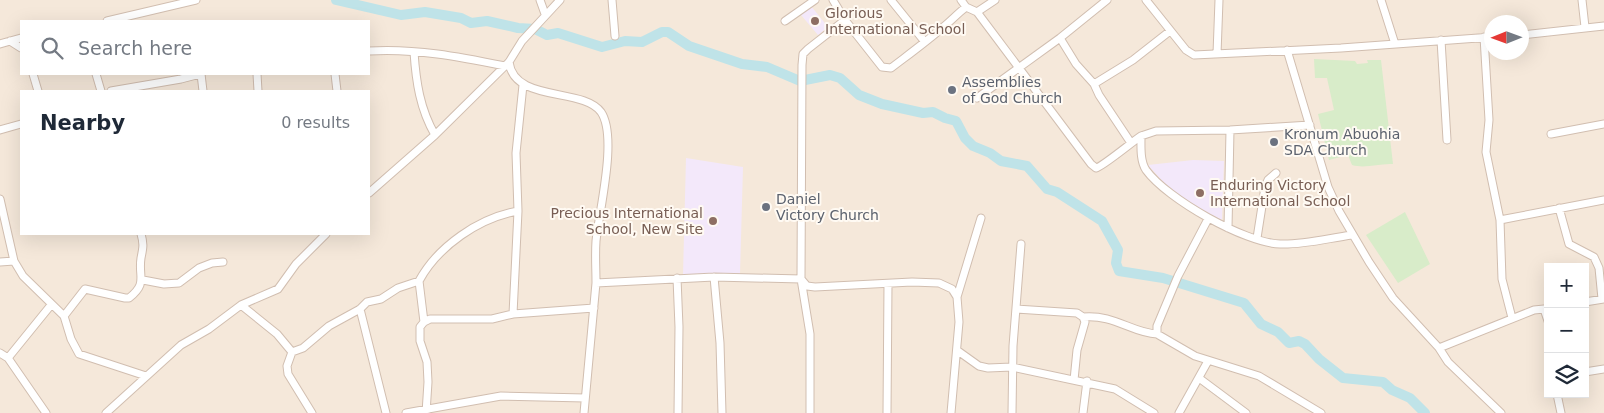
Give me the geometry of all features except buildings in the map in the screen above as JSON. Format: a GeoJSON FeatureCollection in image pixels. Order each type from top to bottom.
{"type":"FeatureCollection","features":[{"type":"Feature","properties":{"kind":"street"},"geometry":{"type":"LineString","coordinates":[[111,20],[196,0]]}},
{"type":"Feature","properties":{"kind":"street"},"geometry":{"type":"LineString","coordinates":[[540,0],[545,14]]}},
{"type":"Feature","properties":{"kind":"street"},"geometry":{"type":"LineString","coordinates":[[370,192],[435,135],[507,64],[545,14],[560,0]]}},
{"type":"Feature","properties":{"kind":"street"},"geometry":{"type":"LineString","coordinates":[[612,0],[615,36]]}},
{"type":"Feature","properties":{"kind":"street"},"geometry":{"type":"LineString","coordinates":[[786,21],[815,0]]}},
{"type":"Feature","properties":{"kind":"street"},"geometry":{"type":"LineString","coordinates":[[833,0],[845,20],[882,66],[887,68],[891,68],[966,8]]}},
{"type":"Feature","properties":{"kind":"street"},"geometry":{"type":"LineString","coordinates":[[891,0],[925,42]]}},
{"type":"Feature","properties":{"kind":"street"},"geometry":{"type":"LineString","coordinates":[[961,0],[966,8],[977,12],[1091,164],[1096,168],[1102,167],[1141,136],[1156,131],[1230,130],[1310,125]]}},
{"type":"Feature","properties":{"kind":"street"},"geometry":{"type":"LineString","coordinates":[[977,12],[996,0]]}},
{"type":"Feature","properties":{"kind":"street"},"geometry":{"type":"LineString","coordinates":[[978,98],[1019,66],[1060,38],[1106,0]]}},
{"type":"Feature","properties":{"kind":"street"},"geometry":{"type":"LineString","coordinates":[[1146,0],[1186,50],[1194,55],[1484,37]]}},
{"type":"Feature","properties":{"kind":"street"},"geometry":{"type":"LineString","coordinates":[[1217,54],[1218,0]]}},
{"type":"Feature","properties":{"kind":"street"},"geometry":{"type":"LineString","coordinates":[[1381,0],[1395,44]]}},
{"type":"Feature","properties":{"kind":"street"},"geometry":{"type":"LineString","coordinates":[[1582,0],[1586,27]]}},
{"type":"Feature","properties":{"kind":"street"},"geometry":{"type":"LineString","coordinates":[[810,413],[810,334],[801,279],[803,54],[845,20]]}},
{"type":"Feature","properties":{"kind":"street"},"geometry":{"type":"LineString","coordinates":[[1529,35],[1604,26]]}},
{"type":"Feature","properties":{"kind":"street"},"geometry":{"type":"LineString","coordinates":[[1094,84],[1133,60],[1170,31]]}},
{"type":"Feature","properties":{"kind":"street"},"geometry":{"type":"LineString","coordinates":[[0,44],[20,38]]}},
{"type":"Feature","properties":{"kind":"street"},"geometry":{"type":"LineString","coordinates":[[1060,38],[1076,64],[1094,84],[1099,95],[1131,143]]}},
{"type":"Feature","properties":{"kind":"street"},"geometry":{"type":"LineString","coordinates":[[1441,40],[1447,140]]}},
{"type":"Feature","properties":{"kind":"street"},"geometry":{"type":"LineString","coordinates":[[10,41],[20,47]]}},
{"type":"Feature","properties":{"kind":"street"},"geometry":{"type":"LineString","coordinates":[[370,51],[393,49],[447,54],[507,64]]}},
{"type":"Feature","properties":{"kind":"street"},"geometry":{"type":"LineString","coordinates":[[1287,50],[1328,187],[1352,235],[1393,298],[1439,348],[1448,362],[1501,413]]}},
{"type":"Feature","properties":{"kind":"street"},"geometry":{"type":"LineString","coordinates":[[414,52],[419,97],[426,119],[435,135]]}},
{"type":"Feature","properties":{"kind":"street"},"geometry":{"type":"LineString","coordinates":[[1488,60],[1489,120],[1486,152],[1500,220],[1502,279],[1512,318]]}},
{"type":"Feature","properties":{"kind":"street"},"geometry":{"type":"LineString","coordinates":[[507,64],[510,71],[523,85],[587,103],[600,111],[606,123],[608,149],[596,240],[596,283],[584,413]]}},
{"type":"Feature","properties":{"kind":"street"},"geometry":{"type":"LineString","coordinates":[[33,75],[38,90]]}},
{"type":"Feature","properties":{"kind":"street"},"geometry":{"type":"LineString","coordinates":[[96,75],[101,90]]}},
{"type":"Feature","properties":{"kind":"street"},"geometry":{"type":"LineString","coordinates":[[116,90],[195,75]]}},
{"type":"Feature","properties":{"kind":"street"},"geometry":{"type":"LineString","coordinates":[[200,75],[203,90]]}},
{"type":"Feature","properties":{"kind":"street"},"geometry":{"type":"LineString","coordinates":[[257,75],[258,90]]}},
{"type":"Feature","properties":{"kind":"street"},"geometry":{"type":"LineString","coordinates":[[334,75],[337,90]]}},
{"type":"Feature","properties":{"kind":"street"},"geometry":{"type":"LineString","coordinates":[[513,314],[518,211],[516,153],[523,85]]}},
{"type":"Feature","properties":{"kind":"street"},"geometry":{"type":"LineString","coordinates":[[1552,134],[1604,124]]}},
{"type":"Feature","properties":{"kind":"street"},"geometry":{"type":"LineString","coordinates":[[0,130],[20,125]]}},
{"type":"Feature","properties":{"kind":"street"},"geometry":{"type":"LineString","coordinates":[[1228,228],[1230,130]]}},
{"type":"Feature","properties":{"kind":"street"},"geometry":{"type":"LineString","coordinates":[[1141,136],[1141,155],[1145,169],[1167,190],[1208,219],[1228,228],[1279,244],[1352,235]]}},
{"type":"Feature","properties":{"kind":"street"},"geometry":{"type":"LineString","coordinates":[[1257,238],[1265,187],[1268,180],[1276,173]]}},
{"type":"Feature","properties":{"kind":"street"},"geometry":{"type":"LineString","coordinates":[[0,199],[14,261],[23,276],[64,316],[71,339],[82,356],[146,376]]}},
{"type":"Feature","properties":{"kind":"street"},"geometry":{"type":"LineString","coordinates":[[1500,220],[1604,200]]}},
{"type":"Feature","properties":{"kind":"street"},"geometry":{"type":"LineString","coordinates":[[1559,208],[1569,244],[1594,257],[1599,268],[1603,299],[1589,301]]}},
{"type":"Feature","properties":{"kind":"street"},"geometry":{"type":"LineString","coordinates":[[424,322],[419,281],[425,270],[442,251],[463,234],[500,214],[518,211]]}},
{"type":"Feature","properties":{"kind":"street"},"geometry":{"type":"LineString","coordinates":[[957,298],[982,218]]}},
{"type":"Feature","properties":{"kind":"street"},"geometry":{"type":"LineString","coordinates":[[1157,334],[1157,326],[1178,276],[1208,219]]}},
{"type":"Feature","properties":{"kind":"street"},"geometry":{"type":"LineString","coordinates":[[64,316],[82,290],[100,291],[129,298],[138,289],[142,280],[141,256],[144,248],[141,235]]}},
{"type":"Feature","properties":{"kind":"street"},"geometry":{"type":"LineString","coordinates":[[106,413],[181,345],[209,329],[241,305],[278,289],[296,264],[325,235]]}},
{"type":"Feature","properties":{"kind":"street"},"geometry":{"type":"LineString","coordinates":[[1012,413],[1012,367],[1022,244]]}},
{"type":"Feature","properties":{"kind":"street"},"geometry":{"type":"LineString","coordinates":[[0,262],[14,261]]}},
{"type":"Feature","properties":{"kind":"street"},"geometry":{"type":"LineString","coordinates":[[142,280],[164,284],[179,283],[199,268],[212,263],[223,262]]}},
{"type":"Feature","properties":{"kind":"street"},"geometry":{"type":"LineString","coordinates":[[596,283],[714,277],[801,279],[807,286],[815,288],[888,284],[939,284],[952,289],[957,298],[960,322],[950,413]]}},
{"type":"Feature","properties":{"kind":"street"},"geometry":{"type":"LineString","coordinates":[[714,277],[720,343],[722,413]]}},
{"type":"Feature","properties":{"kind":"street"},"geometry":{"type":"LineString","coordinates":[[676,278],[679,327],[678,413]]}},
{"type":"Feature","properties":{"kind":"street"},"geometry":{"type":"LineString","coordinates":[[292,352],[303,348],[328,326],[360,310],[367,302],[381,299],[398,288],[419,281]]}},
{"type":"Feature","properties":{"kind":"street"},"geometry":{"type":"LineString","coordinates":[[886,413],[888,284]]}},
{"type":"Feature","properties":{"kind":"street"},"geometry":{"type":"LineString","coordinates":[[8,358],[51,305]]}},
{"type":"Feature","properties":{"kind":"street"},"geometry":{"type":"LineString","coordinates":[[241,305],[277,334],[292,352]]}},
{"type":"Feature","properties":{"kind":"street"},"geometry":{"type":"LineString","coordinates":[[426,411],[427,362],[420,341],[420,327],[424,322],[430,319],[492,319],[513,314],[594,308]]}},
{"type":"Feature","properties":{"kind":"street"},"geometry":{"type":"LineString","coordinates":[[1016,309],[1077,313],[1083,317],[1106,318],[1141,331],[1157,334],[1189,354],[1259,376],[1321,413]]}},
{"type":"Feature","properties":{"kind":"street"},"geometry":{"type":"LineString","coordinates":[[1439,348],[1512,318],[1544,309]]}},
{"type":"Feature","properties":{"kind":"street"},"geometry":{"type":"LineString","coordinates":[[360,310],[386,413]]}},
{"type":"Feature","properties":{"kind":"street"},"geometry":{"type":"LineString","coordinates":[[1074,380],[1077,350],[1085,322],[1083,317]]}},
{"type":"Feature","properties":{"kind":"street"},"geometry":{"type":"LineString","coordinates":[[958,351],[978,366],[988,368],[1012,367],[1115,389],[1154,413]]}},
{"type":"Feature","properties":{"kind":"street"},"geometry":{"type":"LineString","coordinates":[[292,352],[287,366],[288,374],[312,413]]}},
{"type":"Feature","properties":{"kind":"street"},"geometry":{"type":"LineString","coordinates":[[0,353],[8,358],[46,413]]}},
{"type":"Feature","properties":{"kind":"street"},"geometry":{"type":"LineString","coordinates":[[1179,413],[1208,361]]}},
{"type":"Feature","properties":{"kind":"street"},"geometry":{"type":"LineString","coordinates":[[1589,371],[1604,369]]}},
{"type":"Feature","properties":{"kind":"street"},"geometry":{"type":"LineString","coordinates":[[1199,378],[1246,413]]}},
{"type":"Feature","properties":{"kind":"street"},"geometry":{"type":"LineString","coordinates":[[1082,413],[1087,382]]}},
{"type":"Feature","properties":{"kind":"street"},"geometry":{"type":"LineString","coordinates":[[406,413],[426,411],[501,396],[585,398]]}},
{"type":"Feature","properties":{"kind":"street"},"geometry":{"type":"LineString","coordinates":[[1559,398],[1561,413]]}},
{"type":"Feature","properties":{"kind":"shaded area"},"geometry":{"type":"Polygon","coordinates":[[[0,0],[1604,0],[1604,413],[0,413],[0,0]]]}},
{"type":"Feature","properties":{"kind":"shaded area","name":"Glorious International School"},"geometry":{"type":"Polygon","coordinates":[[[811,6],[828,27],[818,35],[801,15],[811,6]]]}},
{"type":"Feature","properties":{"kind":"shaded area","name":"Precious International School, New Site"},"geometry":{"type":"Polygon","coordinates":[[[686,158],[743,167],[740,274],[683,275],[686,158]]]}},
{"type":"Feature","properties":{"kind":"shaded area","name":"Enduring Victory International School"},"geometry":{"type":"Polygon","coordinates":[[[1193,160],[1224,161],[1222,220],[1188,203],[1164,183],[1148,165],[1193,160]]]}},
{"type":"Feature","properties":{"kind":"green space"},"geometry":{"type":"Polygon","coordinates":[[[1314,59],[1355,61],[1357,64],[1368,63],[1367,60],[1381,60],[1393,164],[1352,165],[1348,155],[1329,160],[1318,114],[1334,110],[1327,78],[1315,78],[1314,59]]]}},
{"type":"Feature","properties":{"kind":"green space"},"geometry":{"type":"Polygon","coordinates":[[[1405,212],[1430,264],[1398,283],[1366,235],[1405,212]]]}},
{"type":"Feature","properties":{"kind":"waterway"},"geometry":{"type":"LineString","coordinates":[[336,0],[401,15],[425,12],[461,18],[471,23],[487,21],[518,28],[535,29],[547,35],[558,33],[602,47],[625,41],[642,42],[662,32],[668,32],[689,46],[742,64],[767,67],[800,81],[830,75],[840,78],[859,95],[882,104],[923,113],[933,112],[956,121],[965,138],[973,146],[990,153],[1001,161],[1027,166],[1047,189],[1057,192],[1102,221],[1118,250],[1116,263],[1119,271],[1163,278],[1244,303],[1261,324],[1278,332],[1289,343],[1299,341],[1305,344],[1319,359],[1343,378],[1383,382],[1392,390],[1410,398],[1425,413]]}},
{"type":"Feature","properties":{"kind":"place","name":"Glorious International School"},"geometry":{"type":"Point","coordinates":[815,21]}},
{"type":"Feature","properties":{"kind":"place","name":"Assemblies of God Church"},"geometry":{"type":"Point","coordinates":[952,90]}},
{"type":"Feature","properties":{"kind":"place","name":"Kronum Abuohia SDA Church"},"geometry":{"type":"Point","coordinates":[1274,142]}},
{"type":"Feature","properties":{"kind":"place","name":"Enduring Victory International School"},"geometry":{"type":"Point","coordinates":[1200,193]}},
{"type":"Feature","properties":{"kind":"place","name":"Daniel Victory Church"},"geometry":{"type":"Point","coordinates":[766,207]}},
{"type":"Feature","properties":{"kind":"place","name":"Precious International School, New Site"},"geometry":{"type":"Point","coordinates":[713,221]}}]}
